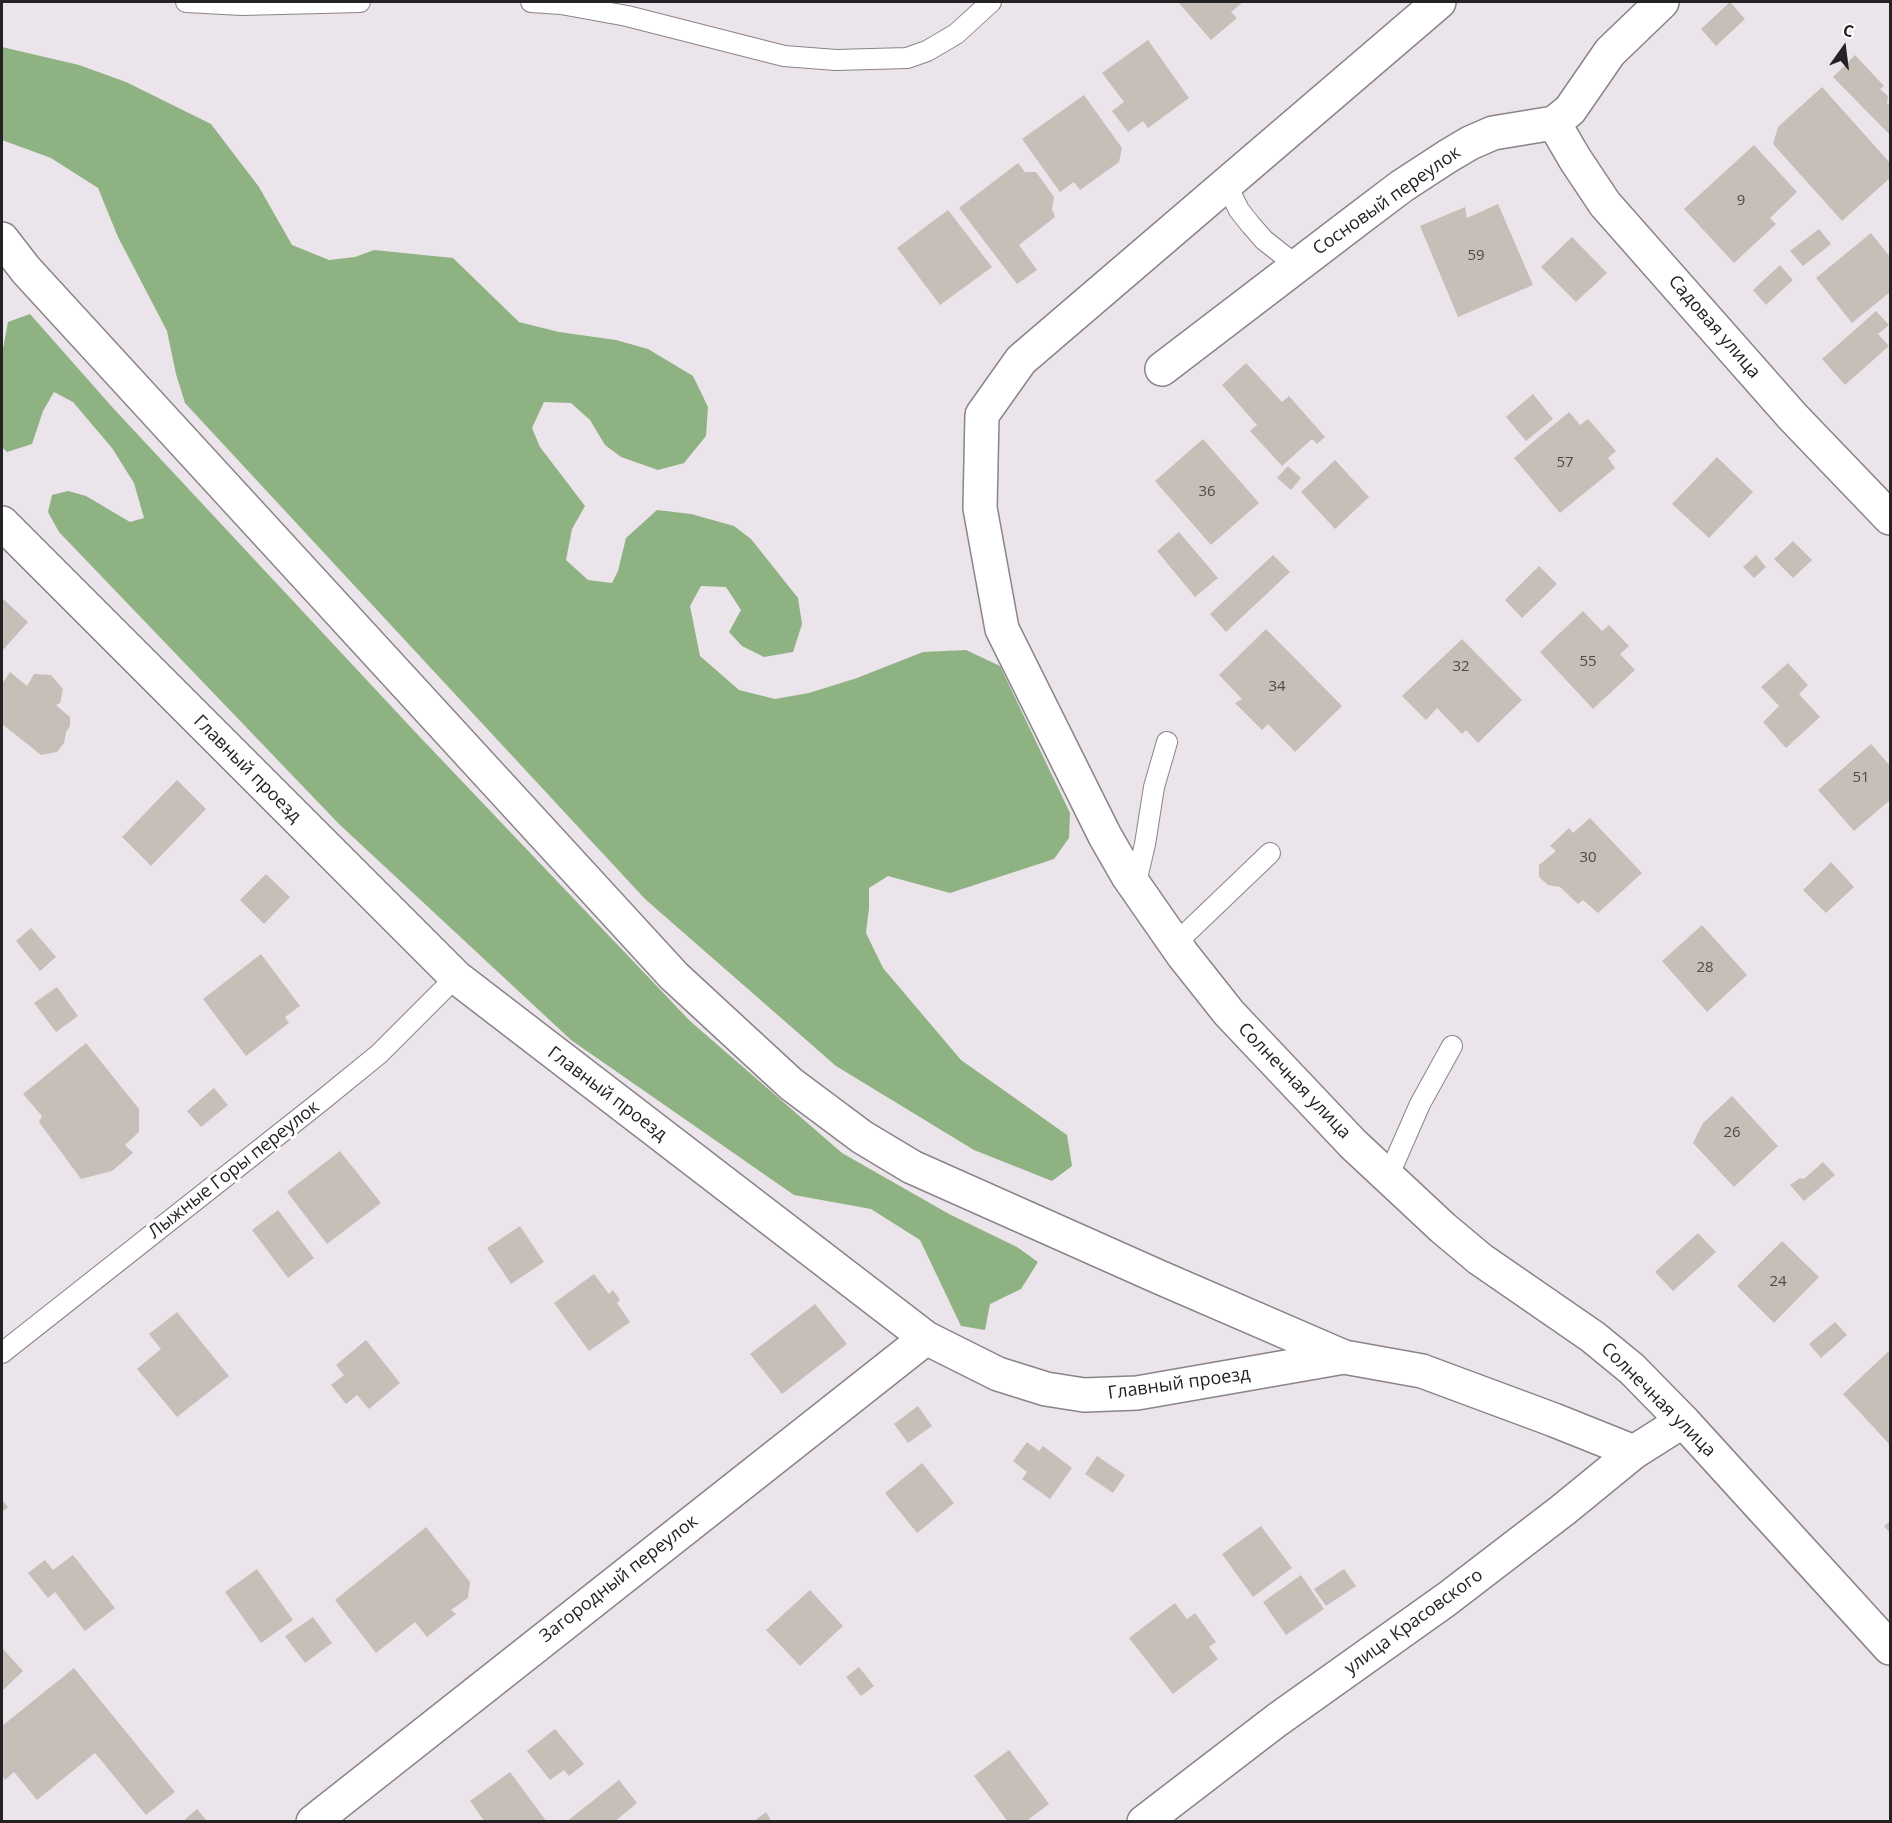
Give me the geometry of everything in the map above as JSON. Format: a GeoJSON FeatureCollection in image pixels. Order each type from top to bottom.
{"type":"FeatureCollection","features":[{"type":"Feature","properties":{"kind":"street","name":"Солнечная улица"},"geometry":{"type":"LineString","coordinates":[[1439,2],[1021,360],[982,415],[980,508],[1002,629],[1105,836],[1175,944],[1229,1013],[1388,1177],[1443,1228],[1480,1259],[1593,1337],[1632,1369],[1683,1421],[1890,1648]]}},
{"type":"Feature","properties":{"kind":"street"},"geometry":{"type":"LineString","coordinates":[[1554,123],[1570,110],[1610,52],[1662,2]]}},
{"type":"Feature","properties":{"kind":"street","name":"Сосновый переулок"},"geometry":{"type":"LineString","coordinates":[[1162,369],[1402,186],[1470,143],[1493,133],[1554,123]]}},
{"type":"Feature","properties":{"kind":"street","name":"Садовая улица"},"geometry":{"type":"LineString","coordinates":[[1554,123],[1605,204],[1793,417],[1890,518]]}},
{"type":"Feature","properties":{"kind":"street"},"geometry":{"type":"LineString","coordinates":[[2,239],[26,270],[674,976],[791,1084],[862,1137],[912,1167],[1344,1357],[1422,1371],[1634,1452]]}},
{"type":"Feature","properties":{"kind":"street","name":"Главный проезд"},"geometry":{"type":"LineString","coordinates":[[5,533],[456,976],[926,1338],[998,1374],[1046,1389],[1084,1395],[1137,1393],[1344,1357]]}},
{"type":"Feature","properties":{"kind":"street","name":"Загородный переулок"},"geometry":{"type":"LineString","coordinates":[[313,1821],[926,1338]]}},
{"type":"Feature","properties":{"kind":"street","name":"улица Красовского"},"geometry":{"type":"LineString","coordinates":[[1144,1821],[1277,1720],[1447,1599],[1634,1452],[1683,1421]]}},
{"type":"Feature","properties":{"kind":"lane"},"geometry":{"type":"LineString","coordinates":[[186,2],[242,5],[360,2]]}},
{"type":"Feature","properties":{"kind":"lane"},"geometry":{"type":"LineString","coordinates":[[531,2],[561,4],[627,16],[784,56],[836,60],[907,58],[927,51],[956,34],[991,2]]}},
{"type":"Feature","properties":{"kind":"lane"},"geometry":{"type":"LineString","coordinates":[[1226,184],[1239,210],[1250,224],[1264,240],[1297,266]]}},
{"type":"Feature","properties":{"kind":"lane"},"geometry":{"type":"LineString","coordinates":[[1136,887],[1154,787],[1167,742]]}},
{"type":"Feature","properties":{"kind":"lane"},"geometry":{"type":"LineString","coordinates":[[1175,944],[1270,852]]}},
{"type":"Feature","properties":{"kind":"lane","name":"Лыжные Горы переулок"},"geometry":{"type":"LineString","coordinates":[[2,1353],[379,1054],[456,976]]}},
{"type":"Feature","properties":{"kind":"lane"},"geometry":{"type":"LineString","coordinates":[[1388,1177],[1420,1104],[1452,1046]]}},
{"type":"Feature","properties":{"kind":"green space"},"geometry":{"type":"Polygon","coordinates":[[[2,47],[79,65],[126,82],[211,124],[259,187],[292,245],[329,260],[355,257],[374,250],[453,258],[519,322],[559,332],[616,340],[648,349],[693,376],[708,407],[706,436],[684,463],[658,470],[621,457],[605,445],[590,420],[571,403],[544,402],[532,428],[540,447],[585,506],[572,529],[566,560],[588,580],[612,583],[618,571],[626,538],[657,510],[691,514],[734,526],[751,539],[798,598],[802,624],[793,652],[764,657],[742,646],[729,632],[741,610],[726,587],[701,586],[690,606],[700,656],[739,690],[775,699],[809,693],[857,678],[923,652],[966,650],[1000,666],[1070,813],[1069,838],[1054,859],[950,893],[888,876],[869,888],[866,933],[883,968],[961,1060],[1067,1135],[1072,1166],[1052,1181],[974,1150],[836,1066],[645,899],[185,403],[167,331],[118,237],[98,188],[51,158],[2,140],[2,47]]]}},
{"type":"Feature","properties":{"kind":"green space"},"geometry":{"type":"Polygon","coordinates":[[[30,314],[113,408],[418,735],[690,1021],[842,1153],[949,1214],[1017,1247],[1038,1262],[1021,1289],[990,1304],[985,1330],[961,1326],[920,1240],[871,1209],[794,1195],[571,1040],[339,824],[59,532],[48,512],[52,495],[68,491],[86,496],[130,522],[144,518],[134,483],[112,448],[73,402],[54,392],[43,411],[32,444],[7,452],[2,447],[2,354],[8,322],[30,314]]]}},
{"type":"Feature","properties":{"kind":"building"},"geometry":{"type":"Polygon","coordinates":[[[1178,2],[1243,2],[1231,12],[1237,18],[1211,40],[1178,2]]]}},
{"type":"Feature","properties":{"kind":"building"},"geometry":{"type":"Polygon","coordinates":[[[1730,2],[1745,19],[1716,46],[1701,29],[1730,2]]]}},
{"type":"Feature","properties":{"kind":"building"},"geometry":{"type":"Polygon","coordinates":[[[1148,40],[1189,98],[1148,128],[1143,121],[1128,132],[1112,111],[1124,102],[1102,73],[1148,40]]]}},
{"type":"Feature","properties":{"kind":"building"},"geometry":{"type":"Polygon","coordinates":[[[1855,55],[1884,86],[1880,89],[1888,96],[1890,135],[1833,77],[1855,55]]]}},
{"type":"Feature","properties":{"kind":"building"},"geometry":{"type":"Polygon","coordinates":[[[1822,87],[1890,163],[1890,178],[1842,221],[1773,144],[1778,127],[1822,87]]]}},
{"type":"Feature","properties":{"kind":"building"},"geometry":{"type":"Polygon","coordinates":[[[1084,95],[1122,148],[1119,162],[1080,190],[1074,182],[1060,192],[1022,139],[1084,95]]]}},
{"type":"Feature","properties":{"kind":"building"},"geometry":{"type":"Polygon","coordinates":[[[1754,145],[1797,192],[1770,218],[1776,224],[1734,263],[1684,209],[1754,145]]]}},
{"type":"Feature","properties":{"kind":"building"},"geometry":{"type":"Polygon","coordinates":[[[1018,163],[1025,172],[1036,172],[1054,197],[1052,209],[1055,217],[1019,245],[1037,270],[1017,284],[959,208],[1018,163]]]}},
{"type":"Feature","properties":{"kind":"building"},"geometry":{"type":"Polygon","coordinates":[[[1498,204],[1533,285],[1458,317],[1420,226],[1465,207],[1467,218],[1498,204]]]}},
{"type":"Feature","properties":{"kind":"building"},"geometry":{"type":"Polygon","coordinates":[[[948,210],[992,267],[940,305],[897,248],[948,210]]]}},
{"type":"Feature","properties":{"kind":"building"},"geometry":{"type":"Polygon","coordinates":[[[1819,229],[1831,244],[1803,266],[1790,251],[1819,229]]]}},
{"type":"Feature","properties":{"kind":"building"},"geometry":{"type":"Polygon","coordinates":[[[1871,233],[1890,257],[1890,292],[1852,323],[1816,278],[1871,233]]]}},
{"type":"Feature","properties":{"kind":"building"},"geometry":{"type":"Polygon","coordinates":[[[1572,237],[1607,273],[1576,302],[1541,267],[1572,237]]]}},
{"type":"Feature","properties":{"kind":"building"},"geometry":{"type":"Polygon","coordinates":[[[1780,265],[1793,280],[1766,305],[1753,290],[1780,265]]]}},
{"type":"Feature","properties":{"kind":"building"},"geometry":{"type":"Polygon","coordinates":[[[1876,311],[1889,325],[1878,334],[1889,346],[1845,385],[1822,359],[1876,311]]]}},
{"type":"Feature","properties":{"kind":"building"},"geometry":{"type":"Polygon","coordinates":[[[1246,363],[1282,402],[1289,396],[1325,437],[1317,444],[1312,439],[1282,466],[1250,431],[1257,425],[1222,385],[1246,363]]]}},
{"type":"Feature","properties":{"kind":"building"},"geometry":{"type":"Polygon","coordinates":[[[1533,394],[1553,419],[1526,441],[1506,417],[1533,394]]]}},
{"type":"Feature","properties":{"kind":"building"},"geometry":{"type":"Polygon","coordinates":[[[1569,412],[1580,425],[1588,419],[1616,451],[1608,458],[1615,468],[1560,513],[1514,458],[1569,412]]]}},
{"type":"Feature","properties":{"kind":"building"},"geometry":{"type":"Polygon","coordinates":[[[1203,439],[1259,503],[1211,545],[1155,481],[1203,439]]]}},
{"type":"Feature","properties":{"kind":"building"},"geometry":{"type":"Polygon","coordinates":[[[1717,457],[1753,492],[1709,538],[1672,504],[1717,457]]]}},
{"type":"Feature","properties":{"kind":"building"},"geometry":{"type":"Polygon","coordinates":[[[1335,460],[1369,497],[1335,529],[1301,492],[1335,460]]]}},
{"type":"Feature","properties":{"kind":"building"},"geometry":{"type":"Polygon","coordinates":[[[1288,466],[1301,478],[1291,490],[1277,478],[1288,466]]]}},
{"type":"Feature","properties":{"kind":"building"},"geometry":{"type":"Polygon","coordinates":[[[1179,532],[1218,578],[1195,597],[1157,551],[1179,532]]]}},
{"type":"Feature","properties":{"kind":"building"},"geometry":{"type":"Polygon","coordinates":[[[1793,541],[1812,560],[1793,578],[1774,559],[1793,541]]]}},
{"type":"Feature","properties":{"kind":"building"},"geometry":{"type":"Polygon","coordinates":[[[1273,555],[1290,572],[1226,632],[1210,614],[1273,555]]]}},
{"type":"Feature","properties":{"kind":"building"},"geometry":{"type":"Polygon","coordinates":[[[1756,555],[1766,567],[1754,578],[1743,567],[1756,555]]]}},
{"type":"Feature","properties":{"kind":"building"},"geometry":{"type":"Polygon","coordinates":[[[1539,566],[1557,584],[1522,618],[1505,600],[1539,566]]]}},
{"type":"Feature","properties":{"kind":"building"},"geometry":{"type":"Polygon","coordinates":[[[2,598],[28,622],[2,651],[2,598]]]}},
{"type":"Feature","properties":{"kind":"building"},"geometry":{"type":"Polygon","coordinates":[[[1583,611],[1602,631],[1609,625],[1629,646],[1620,654],[1635,670],[1593,709],[1540,652],[1583,611]]]}},
{"type":"Feature","properties":{"kind":"building"},"geometry":{"type":"Polygon","coordinates":[[[1266,629],[1342,706],[1295,752],[1268,724],[1262,730],[1235,703],[1242,699],[1219,675],[1266,629]]]}},
{"type":"Feature","properties":{"kind":"building"},"geometry":{"type":"Polygon","coordinates":[[[1462,639],[1522,700],[1478,743],[1466,730],[1462,734],[1437,708],[1426,720],[1402,696],[1462,639]]]}},
{"type":"Feature","properties":{"kind":"building"},"geometry":{"type":"Polygon","coordinates":[[[1788,663],[1808,685],[1799,694],[1820,717],[1786,748],[1763,722],[1779,706],[1761,687],[1788,663]]]}},
{"type":"Feature","properties":{"kind":"building"},"geometry":{"type":"Polygon","coordinates":[[[10,672],[27,686],[34,674],[51,675],[63,689],[60,703],[56,705],[70,717],[70,726],[64,743],[57,752],[41,755],[2,724],[2,684],[10,672]]]}},
{"type":"Feature","properties":{"kind":"building"},"geometry":{"type":"Polygon","coordinates":[[[1871,744],[1890,766],[1890,800],[1854,831],[1818,790],[1871,744]]]}},
{"type":"Feature","properties":{"kind":"building"},"geometry":{"type":"Polygon","coordinates":[[[177,780],[206,809],[151,866],[122,837],[177,780]]]}},
{"type":"Feature","properties":{"kind":"building"},"geometry":{"type":"Polygon","coordinates":[[[1590,818],[1642,873],[1598,913],[1583,900],[1578,904],[1560,887],[1548,885],[1539,877],[1539,865],[1556,851],[1550,846],[1569,828],[1573,833],[1590,818]]]}},
{"type":"Feature","properties":{"kind":"building"},"geometry":{"type":"Polygon","coordinates":[[[1831,862],[1854,887],[1826,913],[1803,890],[1831,862]]]}},
{"type":"Feature","properties":{"kind":"building"},"geometry":{"type":"Polygon","coordinates":[[[266,874],[290,897],[264,924],[240,900],[266,874]]]}},
{"type":"Feature","properties":{"kind":"building"},"geometry":{"type":"Polygon","coordinates":[[[1702,925],[1747,975],[1707,1012],[1662,961],[1702,925]]]}},
{"type":"Feature","properties":{"kind":"building"},"geometry":{"type":"Polygon","coordinates":[[[31,928],[56,957],[40,971],[16,941],[31,928]]]}},
{"type":"Feature","properties":{"kind":"building"},"geometry":{"type":"Polygon","coordinates":[[[261,954],[300,1006],[285,1017],[289,1023],[246,1056],[203,999],[261,954]]]}},
{"type":"Feature","properties":{"kind":"building"},"geometry":{"type":"Polygon","coordinates":[[[57,987],[78,1016],[56,1032],[34,1003],[57,987]]]}},
{"type":"Feature","properties":{"kind":"building"},"geometry":{"type":"Polygon","coordinates":[[[86,1043],[139,1109],[139,1132],[125,1145],[133,1153],[112,1171],[81,1179],[39,1122],[42,1116],[23,1094],[86,1043]]]}},
{"type":"Feature","properties":{"kind":"building"},"geometry":{"type":"Polygon","coordinates":[[[214,1088],[228,1105],[201,1127],[187,1111],[214,1088]]]}},
{"type":"Feature","properties":{"kind":"building"},"geometry":{"type":"Polygon","coordinates":[[[1732,1096],[1778,1146],[1734,1187],[1693,1143],[1703,1123],[1732,1096]]]}},
{"type":"Feature","properties":{"kind":"building"},"geometry":{"type":"Polygon","coordinates":[[[340,1151],[381,1203],[327,1244],[287,1192],[340,1151]]]}},
{"type":"Feature","properties":{"kind":"building"},"geometry":{"type":"Polygon","coordinates":[[[1823,1162],[1835,1175],[1804,1201],[1790,1185],[1800,1178],[1804,1179],[1823,1162]]]}},
{"type":"Feature","properties":{"kind":"building"},"geometry":{"type":"Polygon","coordinates":[[[278,1210],[314,1258],[288,1278],[252,1230],[278,1210]]]}},
{"type":"Feature","properties":{"kind":"building"},"geometry":{"type":"Polygon","coordinates":[[[520,1226],[544,1262],[511,1284],[487,1248],[520,1226]]]}},
{"type":"Feature","properties":{"kind":"building"},"geometry":{"type":"Polygon","coordinates":[[[1698,1233],[1716,1252],[1673,1291],[1655,1272],[1698,1233]]]}},
{"type":"Feature","properties":{"kind":"building"},"geometry":{"type":"Polygon","coordinates":[[[1782,1241],[1819,1277],[1774,1323],[1737,1286],[1782,1241]]]}},
{"type":"Feature","properties":{"kind":"building"},"geometry":{"type":"Polygon","coordinates":[[[594,1274],[609,1294],[613,1290],[620,1300],[617,1303],[630,1322],[589,1351],[554,1303],[594,1274]]]}},
{"type":"Feature","properties":{"kind":"building"},"geometry":{"type":"Polygon","coordinates":[[[815,1304],[847,1344],[782,1394],[750,1354],[815,1304]]]}},
{"type":"Feature","properties":{"kind":"building"},"geometry":{"type":"Polygon","coordinates":[[[177,1312],[229,1376],[177,1417],[137,1369],[161,1349],[149,1334],[177,1312]]]}},
{"type":"Feature","properties":{"kind":"building"},"geometry":{"type":"Polygon","coordinates":[[[1835,1322],[1847,1335],[1821,1358],[1809,1344],[1835,1322]]]}},
{"type":"Feature","properties":{"kind":"building"},"geometry":{"type":"Polygon","coordinates":[[[366,1340],[400,1383],[369,1409],[357,1395],[346,1404],[331,1385],[344,1375],[336,1365],[366,1340]]]}},
{"type":"Feature","properties":{"kind":"building"},"geometry":{"type":"Polygon","coordinates":[[[1890,1350],[1890,1445],[1843,1394],[1890,1350]]]}},
{"type":"Feature","properties":{"kind":"building"},"geometry":{"type":"Polygon","coordinates":[[[918,1406],[932,1426],[908,1443],[894,1424],[918,1406]]]}},
{"type":"Feature","properties":{"kind":"building"},"geometry":{"type":"Polygon","coordinates":[[[1027,1442],[1039,1451],[1043,1446],[1072,1468],[1050,1499],[1022,1479],[1027,1472],[1013,1461],[1027,1442]]]}},
{"type":"Feature","properties":{"kind":"building"},"geometry":{"type":"Polygon","coordinates":[[[1097,1456],[1125,1475],[1113,1493],[1085,1474],[1097,1456]]]}},
{"type":"Feature","properties":{"kind":"building"},"geometry":{"type":"Polygon","coordinates":[[[922,1463],[954,1503],[917,1533],[885,1493],[922,1463]]]}},
{"type":"Feature","properties":{"kind":"building"},"geometry":{"type":"Polygon","coordinates":[[[2,1500],[8,1507],[2,1512],[2,1500]]]}},
{"type":"Feature","properties":{"kind":"building"},"geometry":{"type":"Polygon","coordinates":[[[1890,1521],[1890,1533],[1884,1526],[1890,1521]]]}},
{"type":"Feature","properties":{"kind":"building"},"geometry":{"type":"Polygon","coordinates":[[[1261,1526],[1292,1568],[1253,1597],[1222,1554],[1261,1526]]]}},
{"type":"Feature","properties":{"kind":"building"},"geometry":{"type":"Polygon","coordinates":[[[426,1527],[470,1582],[468,1598],[451,1610],[456,1614],[427,1637],[415,1622],[376,1653],[335,1600],[426,1527]]]}},
{"type":"Feature","properties":{"kind":"building"},"geometry":{"type":"Polygon","coordinates":[[[73,1555],[115,1608],[85,1631],[55,1592],[48,1598],[28,1573],[45,1560],[53,1570],[73,1555]]]}},
{"type":"Feature","properties":{"kind":"building"},"geometry":{"type":"Polygon","coordinates":[[[257,1569],[293,1620],[261,1643],[225,1592],[257,1569]]]}},
{"type":"Feature","properties":{"kind":"building"},"geometry":{"type":"Polygon","coordinates":[[[1344,1569],[1356,1586],[1326,1606],[1314,1589],[1344,1569]]]}},
{"type":"Feature","properties":{"kind":"building"},"geometry":{"type":"Polygon","coordinates":[[[1301,1575],[1324,1609],[1286,1635],[1263,1602],[1301,1575]]]}},
{"type":"Feature","properties":{"kind":"building"},"geometry":{"type":"Polygon","coordinates":[[[810,1590],[843,1626],[800,1666],[766,1630],[810,1590]]]}},
{"type":"Feature","properties":{"kind":"building"},"geometry":{"type":"Polygon","coordinates":[[[1175,1603],[1187,1619],[1195,1613],[1216,1642],[1209,1647],[1218,1659],[1173,1694],[1129,1638],[1175,1603]]]}},
{"type":"Feature","properties":{"kind":"building"},"geometry":{"type":"Polygon","coordinates":[[[313,1617],[332,1643],[305,1663],[285,1636],[313,1617]]]}},
{"type":"Feature","properties":{"kind":"building"},"geometry":{"type":"Polygon","coordinates":[[[2,1648],[23,1671],[2,1691],[2,1648]]]}},
{"type":"Feature","properties":{"kind":"building"},"geometry":{"type":"Polygon","coordinates":[[[859,1667],[874,1686],[861,1696],[846,1677],[859,1667]]]}},
{"type":"Feature","properties":{"kind":"building"},"geometry":{"type":"Polygon","coordinates":[[[74,1668],[175,1792],[146,1815],[95,1753],[37,1800],[14,1772],[5,1780],[2,1775],[2,1726],[74,1668]]]}},
{"type":"Feature","properties":{"kind":"building"},"geometry":{"type":"Polygon","coordinates":[[[555,1729],[584,1764],[569,1776],[564,1770],[550,1780],[527,1751],[555,1729]]]}},
{"type":"Feature","properties":{"kind":"building"},"geometry":{"type":"Polygon","coordinates":[[[1009,1750],[1049,1804],[1025,1822],[1008,1822],[974,1776],[1009,1750]]]}},
{"type":"Feature","properties":{"kind":"building"},"geometry":{"type":"Polygon","coordinates":[[[510,1772],[547,1822],[485,1822],[470,1801],[510,1772]]]}},
{"type":"Feature","properties":{"kind":"building"},"geometry":{"type":"Polygon","coordinates":[[[619,1780],[637,1803],[614,1822],[566,1822],[619,1780]]]}},
{"type":"Feature","properties":{"kind":"building"},"geometry":{"type":"Polygon","coordinates":[[[197,1809],[208,1822],[182,1822],[197,1809]]]}},
{"type":"Feature","properties":{"kind":"building"},"geometry":{"type":"Polygon","coordinates":[[[766,1812],[772,1822],[753,1822],[766,1812]]]}}]}
